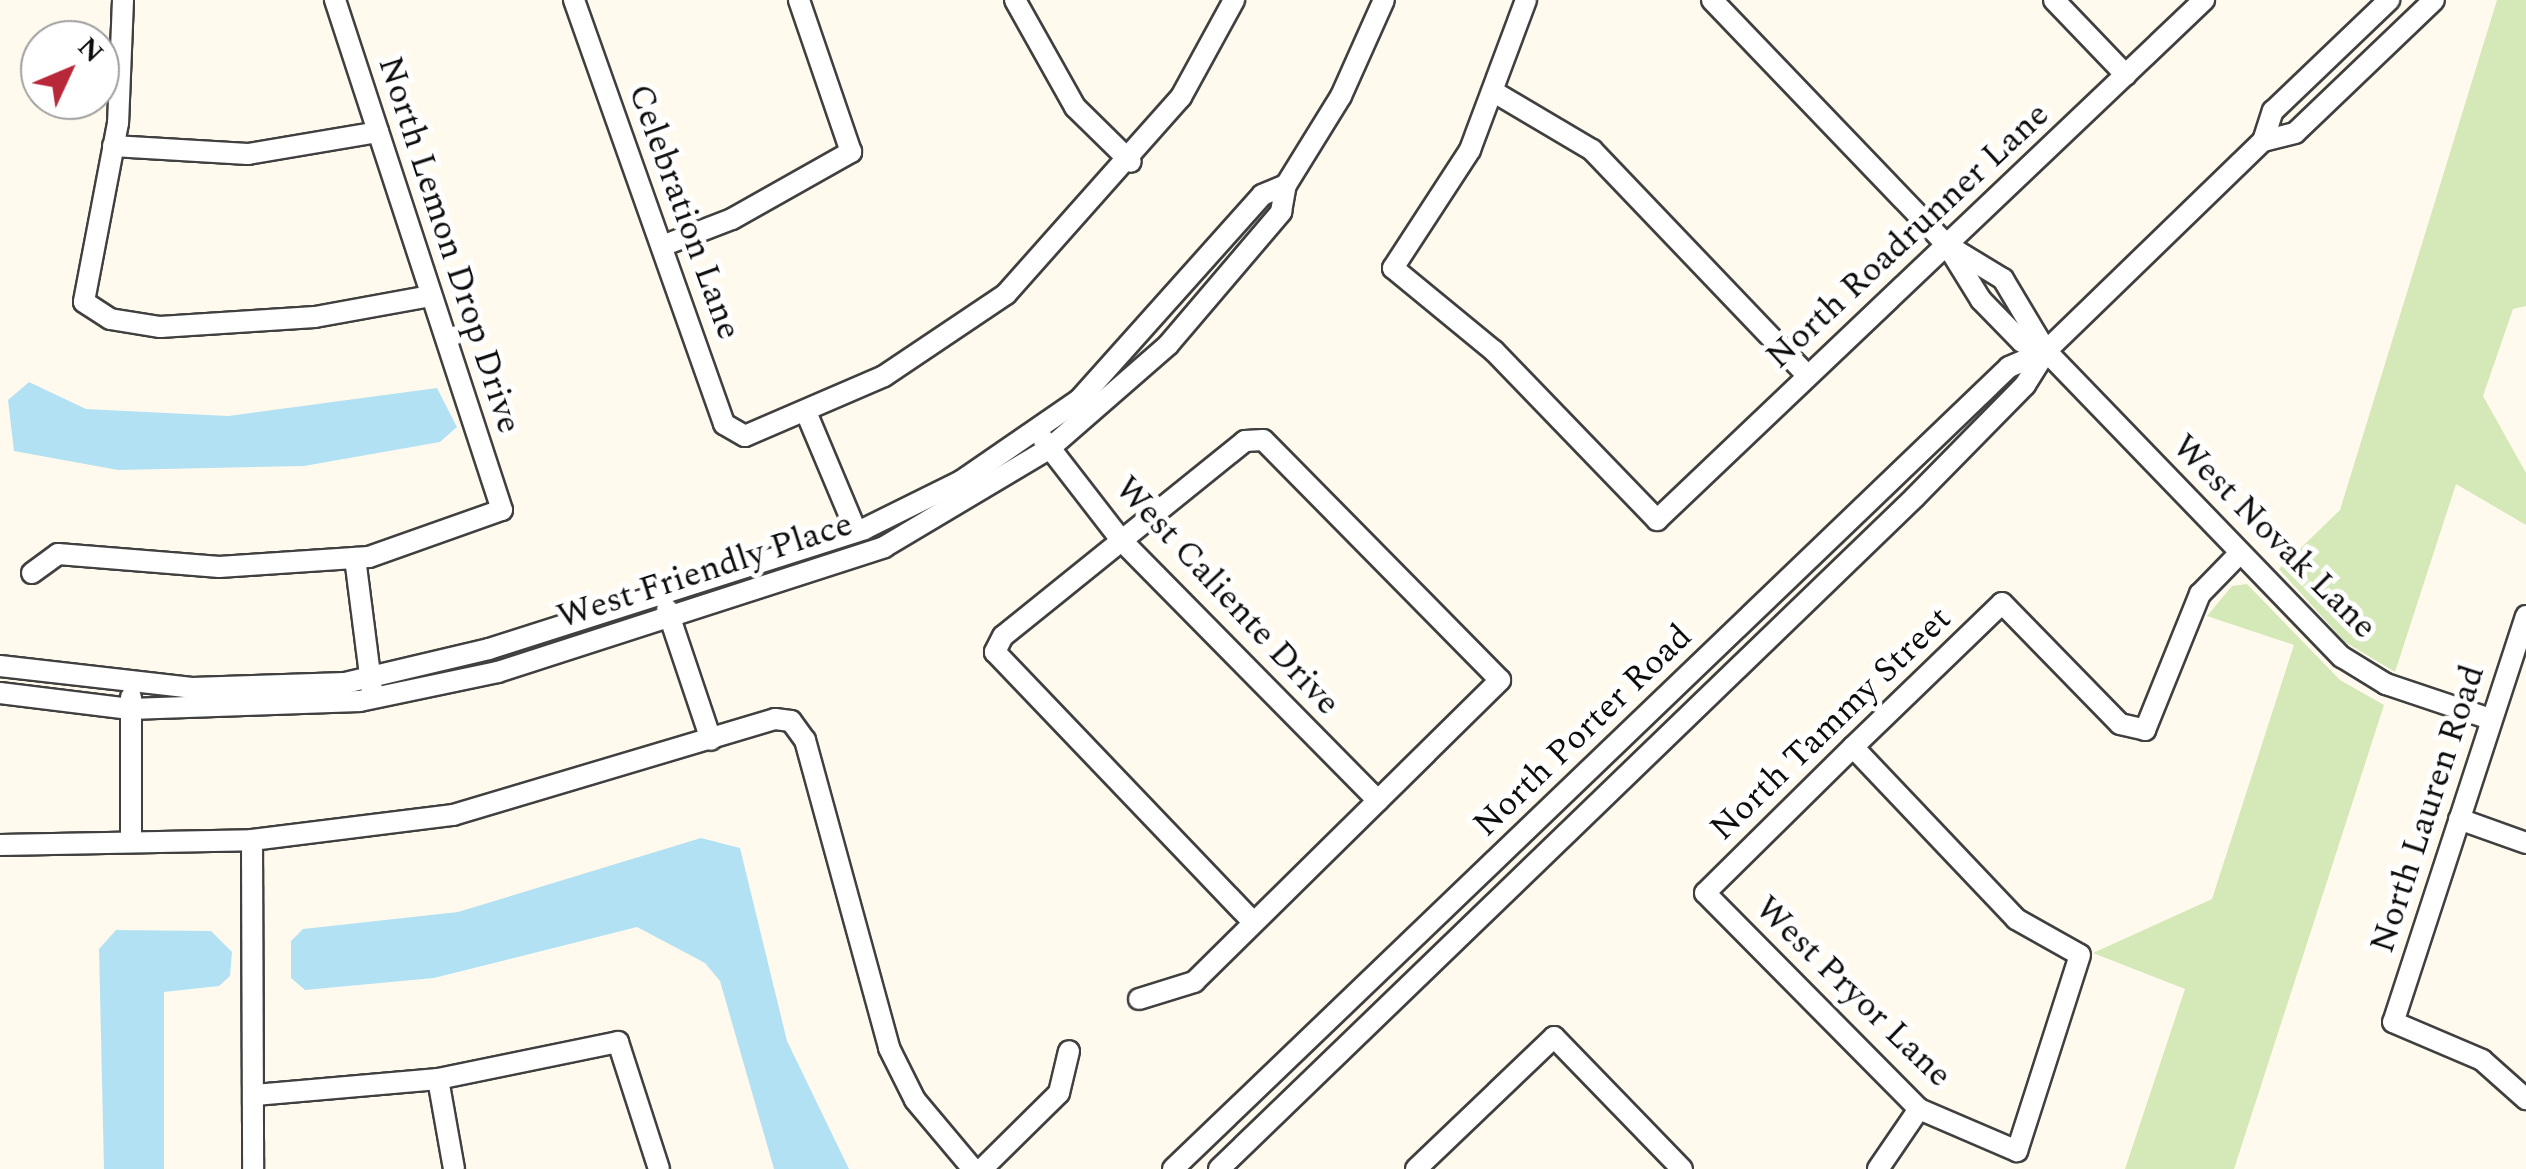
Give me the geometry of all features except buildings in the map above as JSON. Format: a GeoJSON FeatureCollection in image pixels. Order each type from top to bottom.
{"type":"FeatureCollection","features":[{"type":"Feature","properties":{"kind":"street"},"geometry":{"type":"LineString","coordinates":[[123,0],[113,146],[84,302],[110,319],[160,327],[316,318],[431,296]]}},
{"type":"Feature","properties":{"kind":"street","name":"North Lemon Drop Drive"},"geometry":{"type":"LineString","coordinates":[[334,0],[502,510],[355,558]]}},
{"type":"Feature","properties":{"kind":"street","name":"Celebration Lane"},"geometry":{"type":"LineString","coordinates":[[574,0],[724,424],[745,436],[806,412]]}},
{"type":"Feature","properties":{"kind":"street"},"geometry":{"type":"LineString","coordinates":[[662,246],[732,219],[851,152],[799,0]]}},
{"type":"Feature","properties":{"kind":"street"},"geometry":{"type":"LineString","coordinates":[[1015,0],[1075,107],[1130,162]]}},
{"type":"Feature","properties":{"kind":"street"},"geometry":{"type":"LineString","coordinates":[[856,531],[806,412],[884,376],[1006,294],[1130,162],[1181,97],[1234,0]]}},
{"type":"Feature","properties":{"kind":"street","name":"West Friendly Place"},"geometry":{"type":"LineString","coordinates":[[0,693],[130,708],[372,688],[670,620],[884,547],[1050,448],[1198,312],[1282,212],[1286,185],[1340,96],[1384,0]]}},
{"type":"Feature","properties":{"kind":"street"},"geometry":{"type":"LineString","coordinates":[[1526,0],[1494,92],[1592,150],[1807,376]]}},
{"type":"Feature","properties":{"kind":"street","name":"West Novak Lane"},"geometry":{"type":"LineString","coordinates":[[1712,0],[1947,245],[2003,279],[2046,351],[2342,657],[2386,684],[2490,719]]}},
{"type":"Feature","properties":{"kind":"street"},"geometry":{"type":"LineString","coordinates":[[2054,0],[2126,75]]}},
{"type":"Feature","properties":{"kind":"street","name":"North Roadrunner Lane"},"geometry":{"type":"LineString","coordinates":[[1494,92],[1470,150],[1393,268],[1494,350],[1656,520],[2204,0]]}},
{"type":"Feature","properties":{"kind":"street","name":"North Porter Road"},"geometry":{"type":"LineString","coordinates":[[2264,142],[2273,111],[2389,0]]}},
{"type":"Feature","properties":{"kind":"street","name":"North Porter Road"},"geometry":{"type":"LineString","coordinates":[[1220,1169],[1915,497],[2026,385],[2046,351],[2264,142],[2296,133],[2434,0]]}},
{"type":"Feature","properties":{"kind":"street"},"geometry":{"type":"LineString","coordinates":[[113,146],[248,154],[378,132]]}},
{"type":"Feature","properties":{"kind":"street","name":"West Friendly Place"},"geometry":{"type":"LineString","coordinates":[[0,666],[132,684],[372,688],[665,597],[856,531],[961,480],[1035,430],[1114,368],[1262,195],[1286,185]]}},
{"type":"Feature","properties":{"kind":"street","name":"North Porter Road"},"geometry":{"type":"LineString","coordinates":[[1173,1169],[1204,1145],[2009,366],[2046,351]]}},
{"type":"Feature","properties":{"kind":"street","name":"West Caliente Drive"},"geometry":{"type":"LineString","coordinates":[[1035,430],[1121,540],[1378,800]]}},
{"type":"Feature","properties":{"kind":"street"},"geometry":{"type":"LineString","coordinates":[[1139,999],[1194,982],[1500,680],[1263,440],[1245,442],[1121,540],[995,652],[1252,921]]}},
{"type":"Feature","properties":{"kind":"street","name":"North Tammy Street"},"geometry":{"type":"LineString","coordinates":[[1705,892],[2002,603],[2120,724],[2144,730],[2200,594],[2240,553]]}},
{"type":"Feature","properties":{"kind":"street"},"geometry":{"type":"LineString","coordinates":[[32,572],[58,554],[220,567],[355,558],[372,688]]}},
{"type":"Feature","properties":{"kind":"street"},"geometry":{"type":"LineString","coordinates":[[665,597],[710,740]]}},
{"type":"Feature","properties":{"kind":"street","name":"North Lauren Road"},"geometry":{"type":"LineString","coordinates":[[2526,616],[2393,1022],[2482,1060],[2526,1099]]}},
{"type":"Feature","properties":{"kind":"street"},"geometry":{"type":"LineString","coordinates":[[131,840],[132,684]]}},
{"type":"Feature","properties":{"kind":"street"},"geometry":{"type":"LineString","coordinates":[[0,845],[252,840],[453,815],[710,740],[792,722],[804,740],[889,1048],[915,1100],[973,1169]]}},
{"type":"Feature","properties":{"kind":"street","name":"West Pryor Lane"},"geometry":{"type":"LineString","coordinates":[[1705,892],[1918,1109],[2017,1151],[2080,955],[2016,919],[1853,747]]}},
{"type":"Feature","properties":{"kind":"street"},"geometry":{"type":"LineString","coordinates":[[2458,819],[2526,842]]}},
{"type":"Feature","properties":{"kind":"street"},"geometry":{"type":"LineString","coordinates":[[252,840],[254,1169]]}},
{"type":"Feature","properties":{"kind":"street"},"geometry":{"type":"LineString","coordinates":[[1416,1169],[1554,1037],[1682,1169]]}},
{"type":"Feature","properties":{"kind":"street"},"geometry":{"type":"LineString","coordinates":[[255,1095],[438,1079],[618,1042],[659,1169]]}},
{"type":"Feature","properties":{"kind":"street"},"geometry":{"type":"LineString","coordinates":[[982,1169],[1059,1093],[1069,1050]]}},
{"type":"Feature","properties":{"kind":"street"},"geometry":{"type":"LineString","coordinates":[[438,1079],[454,1169]]}},
{"type":"Feature","properties":{"kind":"street"},"geometry":{"type":"LineString","coordinates":[[1878,1169],[1918,1109]]}},
{"type":"Feature","properties":{"kind":"street"},"geometry":{"type":"LineString","coordinates":[[1204,1145],[1204,1169]]}},
{"type":"Feature","properties":{"kind":"green space"},"geometry":{"type":"Polygon","coordinates":[[[2497,0],[2526,0],[2526,306],[2513,309],[2483,396],[2526,473],[2526,525],[2456,484],[2395,672],[2345,642],[2279,569],[2340,510],[2497,0]]]}},
{"type":"Feature","properties":{"kind":"green space"},"geometry":{"type":"Polygon","coordinates":[[[2247,584],[2340,680],[2384,705],[2234,1169],[2125,1169],[2185,989],[2093,953],[2212,899],[2294,645],[2207,616],[2232,586],[2247,584]]]}},
{"type":"Feature","properties":{"kind":"water"},"geometry":{"type":"Polygon","coordinates":[[[29,382],[86,409],[228,416],[437,388],[457,427],[440,442],[304,466],[118,470],[14,451],[8,400],[29,382]]]}},
{"type":"Feature","properties":{"kind":"water"},"geometry":{"type":"Polygon","coordinates":[[[701,838],[740,848],[787,1041],[849,1169],[774,1169],[720,981],[705,963],[637,927],[434,978],[305,990],[291,978],[291,941],[303,929],[458,912],[701,838]]]}},
{"type":"Feature","properties":{"kind":"water"},"geometry":{"type":"Polygon","coordinates":[[[116,930],[211,931],[232,952],[230,976],[219,986],[164,992],[164,1169],[104,1169],[99,949],[116,930]]]}}]}
